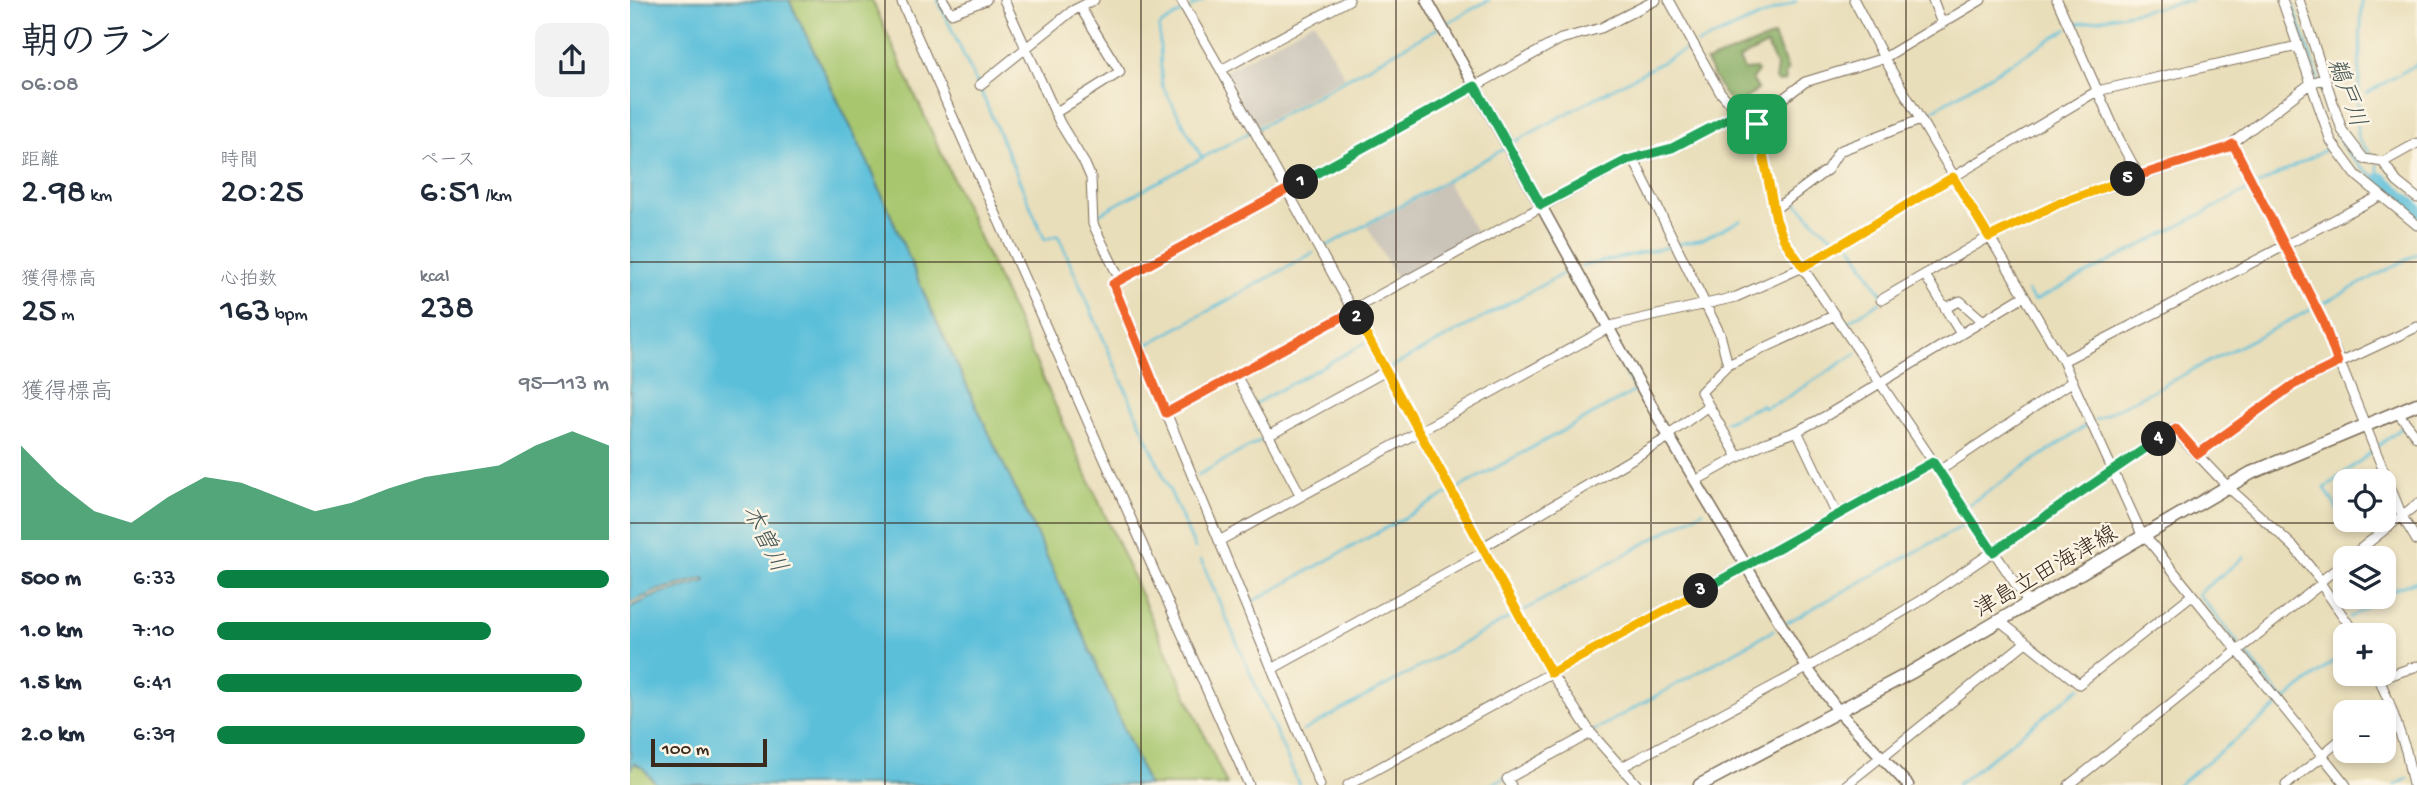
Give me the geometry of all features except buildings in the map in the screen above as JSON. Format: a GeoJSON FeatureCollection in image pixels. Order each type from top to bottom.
{"type":"FeatureCollection","features":[{"type":"Feature","properties":{"kind":"main road","name":"津島立田海津線"},"geometry":{"type":"LineString","coordinates":[[1700,785],[1839,712],[2273,463],[2367,427],[2417,404]]}},
{"type":"Feature","properties":{"kind":"street"},"geometry":{"type":"LineString","coordinates":[[901,0],[1249,785]]}},
{"type":"Feature","properties":{"kind":"street"},"geometry":{"type":"LineString","coordinates":[[943,0],[951,13],[986,0]]}},
{"type":"Feature","properties":{"kind":"street"},"geometry":{"type":"LineString","coordinates":[[1004,0],[1055,113],[1091,178],[1093,224],[1120,280]]}},
{"type":"Feature","properties":{"kind":"street"},"geometry":{"type":"LineString","coordinates":[[979,85],[1072,11],[1094,0]]}},
{"type":"Feature","properties":{"kind":"street"},"geometry":{"type":"LineString","coordinates":[[1181,0],[1551,673],[1591,733],[1637,785]]}},
{"type":"Feature","properties":{"kind":"street"},"geometry":{"type":"LineString","coordinates":[[1221,70],[1349,0]]}},
{"type":"Feature","properties":{"kind":"street"},"geometry":{"type":"LineString","coordinates":[[1427,0],[1668,436],[1745,567],[1807,668],[1839,712],[1908,785]]}},
{"type":"Feature","properties":{"kind":"street"},"geometry":{"type":"LineString","coordinates":[[1320,785],[1113,284],[1561,39],[1601,28],[1656,0]]}},
{"type":"Feature","properties":{"kind":"street"},"geometry":{"type":"LineString","coordinates":[[1669,0],[1720,92],[1739,113],[1757,124],[1784,240],[2029,604]]}},
{"type":"Feature","properties":{"kind":"street"},"geometry":{"type":"LineString","coordinates":[[1854,0],[1884,58],[2063,361],[2144,537],[2346,785]]}},
{"type":"Feature","properties":{"kind":"street"},"geometry":{"type":"LineString","coordinates":[[1933,0],[1942,24]]}},
{"type":"Feature","properties":{"kind":"street"},"geometry":{"type":"LineString","coordinates":[[1757,124],[1776,104],[1805,82],[1884,58],[1981,0]]}},
{"type":"Feature","properties":{"kind":"street"},"geometry":{"type":"LineString","coordinates":[[2057,0],[2119,139],[2139,176]]}},
{"type":"Feature","properties":{"kind":"street"},"geometry":{"type":"LineString","coordinates":[[2282,0],[2326,131],[2335,149],[2356,175],[2417,225]]}},
{"type":"Feature","properties":{"kind":"street"},"geometry":{"type":"LineString","coordinates":[[2300,0],[2342,130],[2364,159],[2378,161],[2417,143]]}},
{"type":"Feature","properties":{"kind":"street"},"geometry":{"type":"LineString","coordinates":[[1055,113],[1120,72],[1080,7]]}},
{"type":"Feature","properties":{"kind":"street"},"geometry":{"type":"LineString","coordinates":[[1219,541],[1609,327],[1736,298],[1803,267],[2097,91],[2298,46]]}},
{"type":"Feature","properties":{"kind":"street"},"geometry":{"type":"LineString","coordinates":[[1881,300],[1989,237],[2060,203],[2226,148],[2311,83],[2326,78]]}},
{"type":"Feature","properties":{"kind":"street"},"geometry":{"type":"LineString","coordinates":[[1166,413],[1541,205],[1633,158],[1672,148],[1739,113]]}},
{"type":"Feature","properties":{"kind":"street"},"geometry":{"type":"LineString","coordinates":[[1775,209],[1827,170],[1839,151],[1920,120]]}},
{"type":"Feature","properties":{"kind":"street"},"geometry":{"type":"LineString","coordinates":[[2233,144],[2323,321],[2402,516],[2417,541]]}},
{"type":"Feature","properties":{"kind":"street"},"geometry":{"type":"LineString","coordinates":[[1633,158],[1720,334],[1728,365]]}},
{"type":"Feature","properties":{"kind":"street"},"geometry":{"type":"LineString","coordinates":[[2378,161],[2417,198]]}},
{"type":"Feature","properties":{"kind":"street"},"geometry":{"type":"LineString","coordinates":[[2063,361],[2381,196]]}},
{"type":"Feature","properties":{"kind":"street"},"geometry":{"type":"LineString","coordinates":[[1925,275],[1961,334]]}},
{"type":"Feature","properties":{"kind":"street"},"geometry":{"type":"LineString","coordinates":[[1695,481],[1762,444],[1797,430],[2024,296]]}},
{"type":"Feature","properties":{"kind":"street"},"geometry":{"type":"LineString","coordinates":[[1945,308],[1961,301],[1983,321]]}},
{"type":"Feature","properties":{"kind":"street"},"geometry":{"type":"LineString","coordinates":[[1738,457],[1701,392],[1728,365],[1835,315]]}},
{"type":"Feature","properties":{"kind":"street"},"geometry":{"type":"LineString","coordinates":[[2198,454],[2293,385],[2417,327]]}},
{"type":"Feature","properties":{"kind":"street"},"geometry":{"type":"LineString","coordinates":[[1268,436],[1386,371]]}},
{"type":"Feature","properties":{"kind":"street"},"geometry":{"type":"LineString","coordinates":[[1236,375],[1301,496]]}},
{"type":"Feature","properties":{"kind":"street"},"geometry":{"type":"LineString","coordinates":[[1939,471],[2073,381]]}},
{"type":"Feature","properties":{"kind":"street"},"geometry":{"type":"LineString","coordinates":[[1272,669],[1484,550],[1668,436],[1708,406]]}},
{"type":"Feature","properties":{"kind":"street"},"geometry":{"type":"LineString","coordinates":[[2398,413],[2417,437]]}},
{"type":"Feature","properties":{"kind":"street"},"geometry":{"type":"LineString","coordinates":[[1622,767],[1807,668],[1919,603],[2173,429],[2228,487],[2294,547],[2349,623]]}},
{"type":"Feature","properties":{"kind":"street"},"geometry":{"type":"LineString","coordinates":[[1797,430],[1837,515]]}},
{"type":"Feature","properties":{"kind":"street"},"geometry":{"type":"LineString","coordinates":[[1348,785],[1933,462]]}},
{"type":"Feature","properties":{"kind":"street"},"geometry":{"type":"LineString","coordinates":[[2364,546],[2417,504]]}},
{"type":"Feature","properties":{"kind":"street"},"geometry":{"type":"LineString","coordinates":[[2069,785],[2333,572]]}},
{"type":"Feature","properties":{"kind":"street"},"geometry":{"type":"LineString","coordinates":[[2000,621],[2079,684],[2192,595]]}},
{"type":"Feature","properties":{"kind":"street"},"geometry":{"type":"LineString","coordinates":[[1846,785],[2026,642]]}},
{"type":"Feature","properties":{"kind":"street"},"geometry":{"type":"LineString","coordinates":[[2396,671],[2417,666]]}},
{"type":"Feature","properties":{"kind":"street"},"geometry":{"type":"LineString","coordinates":[[2396,722],[2406,751],[2413,785]]}},
{"type":"Feature","properties":{"kind":"street"},"geometry":{"type":"LineString","coordinates":[[1511,785],[1507,779],[1591,733]]}},
{"type":"Feature","properties":{"kind":"street"},"geometry":{"type":"LineString","coordinates":[[2286,785],[2333,746]]}},
{"type":"Feature","properties":{"kind":"shaded area"},"geometry":{"type":"Polygon","coordinates":[[[1314,21],[1345,77],[1254,127],[1225,71],[1314,21]]]}},
{"type":"Feature","properties":{"kind":"shaded area"},"geometry":{"type":"Polygon","coordinates":[[[1447,182],[1479,237],[1398,281],[1367,226],[1447,182]]]}},
{"type":"Feature","properties":{"kind":"green space"},"geometry":{"type":"Polygon","coordinates":[[[789,0],[872,0],[1227,785],[1148,785],[1084,636],[928,303],[871,169],[789,0]]]}},
{"type":"Feature","properties":{"kind":"green space"},"geometry":{"type":"Polygon","coordinates":[[[1774,36],[1788,70],[1785,81],[1779,82],[1775,79],[1777,67],[1767,45],[1739,59],[1744,70],[1756,69],[1758,72],[1752,79],[1758,89],[1735,107],[1722,91],[1706,62],[1774,36]]]}},
{"type":"Feature","properties":{"kind":"green space"},"geometry":{"type":"Polygon","coordinates":[[[634,763],[643,768],[657,785],[630,785],[630,770],[634,763]]]}},
{"type":"Feature","properties":{"kind":"water","name":"木曽川"},"geometry":{"type":"Polygon","coordinates":[[[630,0],[789,0],[871,169],[928,303],[1084,636],[1148,785],[657,785],[643,768],[634,763],[630,770],[630,607],[661,593],[706,581],[705,578],[659,590],[630,603],[630,0]]]}},
{"type":"Feature","properties":{"kind":"waterway"},"geometry":{"type":"LineString","coordinates":[[938,0],[977,84],[979,82]]}},
{"type":"Feature","properties":{"kind":"waterway"},"geometry":{"type":"LineString","coordinates":[[1190,8],[1204,0]]}},
{"type":"Feature","properties":{"kind":"waterway"},"geometry":{"type":"LineString","coordinates":[[1447,23],[1489,0]]}},
{"type":"Feature","properties":{"kind":"waterway"},"geometry":{"type":"LineString","coordinates":[[2072,25],[2192,0]]}},
{"type":"Feature","properties":{"kind":"waterway","name":"鵜戸川"},"geometry":{"type":"LineString","coordinates":[[2291,0],[2340,141],[2358,163],[2381,179]]}},
{"type":"Feature","properties":{"kind":"waterway"},"geometry":{"type":"LineString","coordinates":[[2362,0],[2357,133],[2358,139],[2372,156]]}},
{"type":"Feature","properties":{"kind":"waterway"},"geometry":{"type":"LineString","coordinates":[[1697,44],[1796,1]]}},
{"type":"Feature","properties":{"kind":"waterway"},"geometry":{"type":"LineString","coordinates":[[1184,11],[1159,28],[1162,85],[1202,158]]}},
{"type":"Feature","properties":{"kind":"waterway"},"geometry":{"type":"LineString","coordinates":[[1258,128],[1438,28]]}},
{"type":"Feature","properties":{"kind":"waterway"},"geometry":{"type":"LineString","coordinates":[[1923,116],[2067,29]]}},
{"type":"Feature","properties":{"kind":"waterway"},"geometry":{"type":"LineString","coordinates":[[1514,142],[1692,46]]}},
{"type":"Feature","properties":{"kind":"waterway"},"geometry":{"type":"LineString","coordinates":[[2367,93],[2417,64]]}},
{"type":"Feature","properties":{"kind":"waterway"},"geometry":{"type":"LineString","coordinates":[[979,87],[1045,240],[1058,235],[1195,548]]}},
{"type":"Feature","properties":{"kind":"waterway"},"geometry":{"type":"LineString","coordinates":[[1097,215],[1250,132]]}},
{"type":"Feature","properties":{"kind":"waterway"},"geometry":{"type":"LineString","coordinates":[[2256,186],[2331,147]]}},
{"type":"Feature","properties":{"kind":"waterway"},"geometry":{"type":"LineString","coordinates":[[1323,248],[1504,149]]}},
{"type":"Feature","properties":{"kind":"waterway"},"geometry":{"type":"LineString","coordinates":[[2377,165],[2380,179]]}},
{"type":"Feature","properties":{"kind":"waterway","name":"鵜戸川"},"geometry":{"type":"LineString","coordinates":[[2381,179],[2417,210]]}},
{"type":"Feature","properties":{"kind":"waterway"},"geometry":{"type":"LineString","coordinates":[[2027,291],[2034,301],[2252,188]]}},
{"type":"Feature","properties":{"kind":"waterway"},"geometry":{"type":"LineString","coordinates":[[1528,194],[1533,203]]}},
{"type":"Feature","properties":{"kind":"waterway"},"geometry":{"type":"LineString","coordinates":[[1794,199],[1826,232],[1839,240],[1844,238]]}},
{"type":"Feature","properties":{"kind":"waterway"},"geometry":{"type":"LineString","coordinates":[[1541,217],[1554,241]]}},
{"type":"Feature","properties":{"kind":"waterway"},"geometry":{"type":"LineString","coordinates":[[1678,244],[1703,239],[1741,220]]}},
{"type":"Feature","properties":{"kind":"waterway"},"geometry":{"type":"LineString","coordinates":[[1851,244],[1883,297]]}},
{"type":"Feature","properties":{"kind":"waterway"},"geometry":{"type":"LineString","coordinates":[[1582,266],[1673,246]]}},
{"type":"Feature","properties":{"kind":"waterway"},"geometry":{"type":"LineString","coordinates":[[1145,346],[1313,253]]}},
{"type":"Feature","properties":{"kind":"waterway"},"geometry":{"type":"LineString","coordinates":[[2318,306],[2417,254]]}},
{"type":"Feature","properties":{"kind":"waterway"},"geometry":{"type":"LineString","coordinates":[[1388,369],[1568,271]]}},
{"type":"Feature","properties":{"kind":"waterway"},"geometry":{"type":"LineString","coordinates":[[1844,324],[1880,302]]}},
{"type":"Feature","properties":{"kind":"waterway"},"geometry":{"type":"LineString","coordinates":[[2095,420],[2312,309]]}},
{"type":"Feature","properties":{"kind":"waterway"},"geometry":{"type":"LineString","coordinates":[[1455,490],[1635,391],[1604,333]]}},
{"type":"Feature","properties":{"kind":"waterway"},"geometry":{"type":"LineString","coordinates":[[1254,404],[1367,342]]}},
{"type":"Feature","properties":{"kind":"waterway"},"geometry":{"type":"LineString","coordinates":[[1725,422],[1762,405],[1764,408],[1783,400],[1857,353]]}},
{"type":"Feature","properties":{"kind":"waterway"},"geometry":{"type":"LineString","coordinates":[[1968,505],[2087,425]]}},
{"type":"Feature","properties":{"kind":"waterway"},"geometry":{"type":"LineString","coordinates":[[2378,446],[2403,427],[2417,444]]}},
{"type":"Feature","properties":{"kind":"waterway"},"geometry":{"type":"LineString","coordinates":[[2162,442],[2174,434]]}},
{"type":"Feature","properties":{"kind":"waterway"},"geometry":{"type":"LineString","coordinates":[[1198,475],[1265,438]]}},
{"type":"Feature","properties":{"kind":"waterway"},"geometry":{"type":"LineString","coordinates":[[2350,469],[2373,451]]}},
{"type":"Feature","properties":{"kind":"waterway"},"geometry":{"type":"LineString","coordinates":[[2333,482],[2325,488],[2333,502]]}},
{"type":"Feature","properties":{"kind":"waterway"},"geometry":{"type":"LineString","coordinates":[[1250,603],[1449,493]]}},
{"type":"Feature","properties":{"kind":"waterway"},"geometry":{"type":"LineString","coordinates":[[1521,612],[1703,511]]}},
{"type":"Feature","properties":{"kind":"waterway"},"geometry":{"type":"LineString","coordinates":[[1786,623],[1970,522]]}},
{"type":"Feature","properties":{"kind":"waterway"},"geometry":{"type":"LineString","coordinates":[[2200,592],[2244,557]]}},
{"type":"Feature","properties":{"kind":"waterway"},"geometry":{"type":"LineString","coordinates":[[1201,560],[1299,785]]}},
{"type":"Feature","properties":{"kind":"waterway"},"geometry":{"type":"LineString","coordinates":[[2396,589],[2417,581]]}},
{"type":"Feature","properties":{"kind":"waterway"},"geometry":{"type":"LineString","coordinates":[[2198,594],[2239,644]]}},
{"type":"Feature","properties":{"kind":"waterway"},"geometry":{"type":"LineString","coordinates":[[2349,618],[2364,609]]}},
{"type":"Feature","properties":{"kind":"waterway"},"geometry":{"type":"LineString","coordinates":[[1303,731],[1516,614]]}},
{"type":"Feature","properties":{"kind":"waterway"},"geometry":{"type":"LineString","coordinates":[[1593,731],[1774,630]]}},
{"type":"Feature","properties":{"kind":"waterway"},"geometry":{"type":"LineString","coordinates":[[2243,649],[2284,701],[2333,662]]}},
{"type":"Feature","properties":{"kind":"waterway"},"geometry":{"type":"LineString","coordinates":[[1957,785],[2081,687]]}},
{"type":"Feature","properties":{"kind":"waterway"},"geometry":{"type":"LineString","coordinates":[[2178,785],[2277,707]]}},
{"type":"Feature","properties":{"kind":"waterway"},"geometry":{"type":"LineString","coordinates":[[1490,785],[1506,777]]}},
{"type":"Feature","properties":{"kind":"waterway"},"geometry":{"type":"LineString","coordinates":[[2395,785],[2409,778]]}},
{"type":"Feature","properties":{"kind":"route"},"geometry":{"type":"LineString","coordinates":[[1475,86],[1541,205],[1627,160],[1672,148],[1739,113],[1757,124],[1776,219],[1784,240],[1803,267],[1953,177],[1989,237],[2080,195],[2233,144],[2323,321],[2338,363],[2293,385],[2198,454],[2176,429],[2173,429],[1993,552],[1933,462],[1551,673],[1353,311],[1166,413],[1113,284],[1475,86]]}}]}
